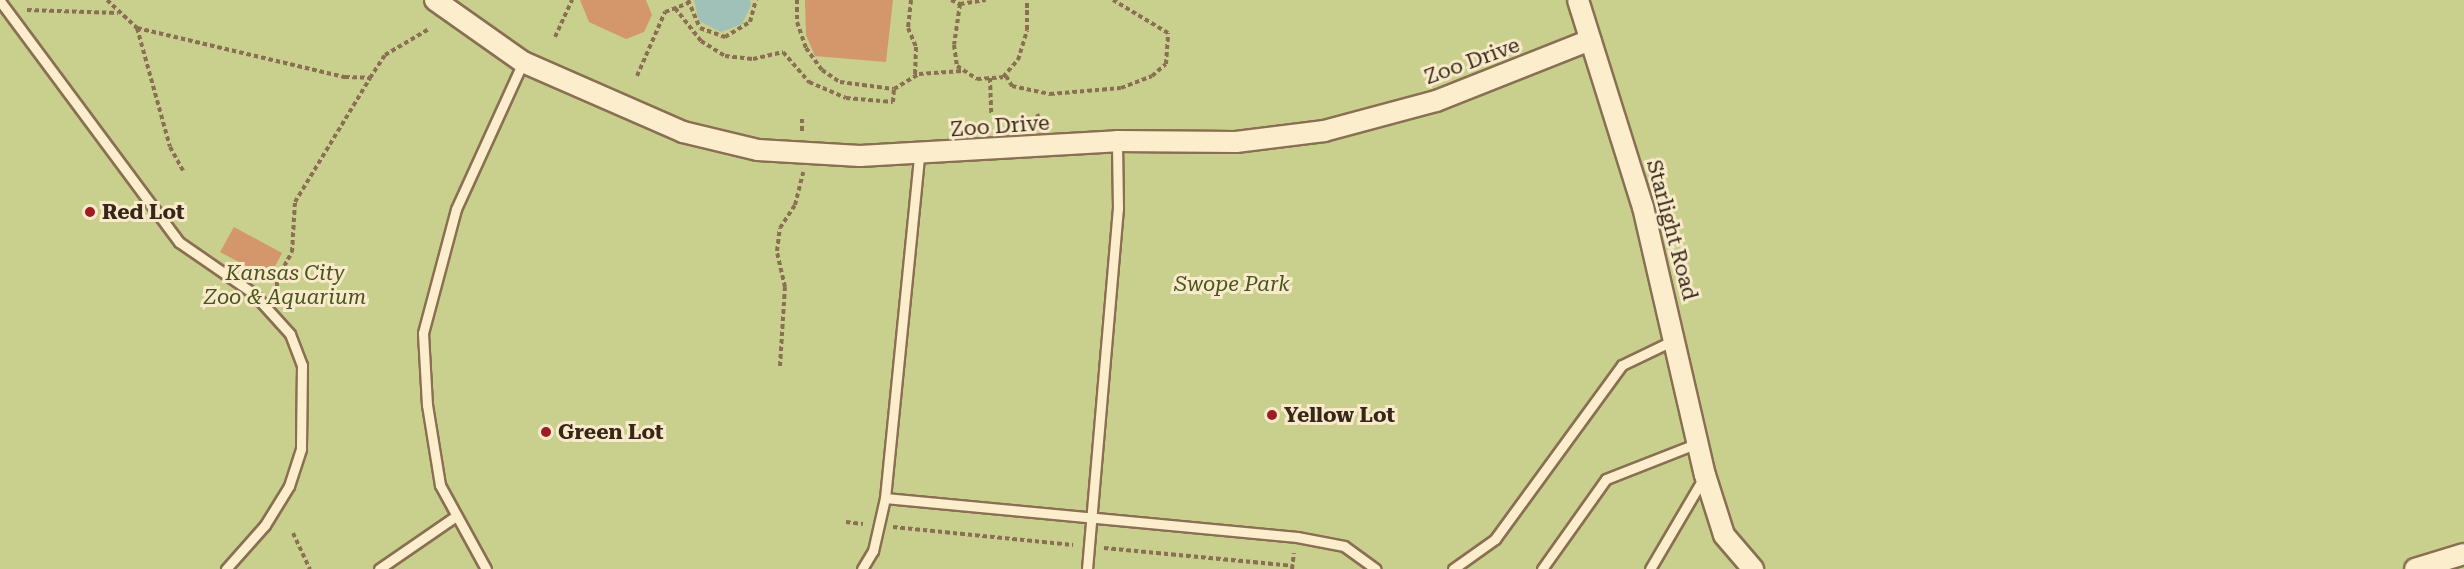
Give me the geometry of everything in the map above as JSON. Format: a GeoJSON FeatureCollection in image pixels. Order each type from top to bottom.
{"type":"FeatureCollection","features":[{"type":"Feature","properties":{"kind":"street","name":"Zoo Drive"},"geometry":{"type":"LineString","coordinates":[[435,0],[523,62],[628,110],[725,144],[803,154],[919,156],[1117,141],[1236,142],[1324,131],[1436,101],[1590,40]]}},
{"type":"Feature","properties":{"kind":"street","name":"Starlight Road"},"geometry":{"type":"LineString","coordinates":[[1578,0],[1643,207],[1676,339],[1705,475],[1724,535],[1753,569]]}},
{"type":"Feature","properties":{"kind":"street"},"geometry":{"type":"LineString","coordinates":[[2415,569],[2464,554]]}},
{"type":"Feature","properties":{"kind":"lane"},"geometry":{"type":"LineString","coordinates":[[2,3],[179,242],[254,293],[290,334],[303,365],[302,449],[289,486],[265,525],[226,569]]}},
{"type":"Feature","properties":{"kind":"lane"},"geometry":{"type":"LineString","coordinates":[[486,569],[440,485],[427,405],[423,333],[456,209],[523,62]]}},
{"type":"Feature","properties":{"kind":"lane"},"geometry":{"type":"LineString","coordinates":[[1087,569],[1118,208],[1117,141]]}},
{"type":"Feature","properties":{"kind":"lane"},"geometry":{"type":"LineString","coordinates":[[862,569],[873,551],[885,498],[919,156]]}},
{"type":"Feature","properties":{"kind":"lane"},"geometry":{"type":"LineString","coordinates":[[1453,569],[1495,539],[1622,365],[1676,339]]}},
{"type":"Feature","properties":{"kind":"lane"},"geometry":{"type":"LineString","coordinates":[[1542,569],[1606,478],[1698,443]]}},
{"type":"Feature","properties":{"kind":"lane"},"geometry":{"type":"LineString","coordinates":[[1650,569],[1705,475]]}},
{"type":"Feature","properties":{"kind":"lane"},"geometry":{"type":"LineString","coordinates":[[885,498],[1324,541],[1344,546],[1376,569]]}},
{"type":"Feature","properties":{"kind":"lane"},"geometry":{"type":"LineString","coordinates":[[379,569],[456,516]]}},
{"type":"Feature","properties":{"kind":"path"},"geometry":{"type":"LineString","coordinates":[[107,0],[137,28],[345,76],[370,78]]}},
{"type":"Feature","properties":{"kind":"path"},"geometry":{"type":"LineString","coordinates":[[555,37],[572,0]]}},
{"type":"Feature","properties":{"kind":"path"},"geometry":{"type":"LineString","coordinates":[[637,76],[665,12],[688,2],[700,28],[725,37],[750,22],[756,0]]}},
{"type":"Feature","properties":{"kind":"path"},"geometry":{"type":"LineString","coordinates":[[797,0],[802,40],[822,70],[845,84],[894,89],[915,75],[962,71],[977,79],[1006,76],[1016,66],[1027,30],[1027,0]]}},
{"type":"Feature","properties":{"kind":"path"},"geometry":{"type":"LineString","coordinates":[[911,0],[908,27],[916,47],[915,75]]}},
{"type":"Feature","properties":{"kind":"path"},"geometry":{"type":"LineString","coordinates":[[951,0],[960,4],[986,0]]}},
{"type":"Feature","properties":{"kind":"path"},"geometry":{"type":"LineString","coordinates":[[1006,76],[1012,86],[1050,94],[1121,87],[1152,76],[1166,64],[1168,33],[1113,0]]}},
{"type":"Feature","properties":{"kind":"path"},"geometry":{"type":"LineString","coordinates":[[2,3],[22,9],[119,13]]}},
{"type":"Feature","properties":{"kind":"path"},"geometry":{"type":"LineString","coordinates":[[960,4],[954,53],[962,71]]}},
{"type":"Feature","properties":{"kind":"path"},"geometry":{"type":"LineString","coordinates":[[675,9],[701,40],[724,56],[753,59],[783,51],[809,82],[846,98],[893,102],[894,89]]}},
{"type":"Feature","properties":{"kind":"path"},"geometry":{"type":"LineString","coordinates":[[137,28],[170,147],[184,172]]}},
{"type":"Feature","properties":{"kind":"path"},"geometry":{"type":"LineString","coordinates":[[278,295],[277,279],[292,252],[295,202],[386,55],[429,29]]}},
{"type":"Feature","properties":{"kind":"path"},"geometry":{"type":"LineString","coordinates":[[990,78],[991,115]]}},
{"type":"Feature","properties":{"kind":"path"},"geometry":{"type":"LineString","coordinates":[[1037,114],[1043,125]]}},
{"type":"Feature","properties":{"kind":"path"},"geometry":{"type":"LineString","coordinates":[[802,120],[802,135]]}},
{"type":"Feature","properties":{"kind":"path"},"geometry":{"type":"LineString","coordinates":[[780,366],[786,333],[778,243],[780,228],[795,205],[804,169]]}},
{"type":"Feature","properties":{"kind":"path"},"geometry":{"type":"LineString","coordinates":[[846,522],[863,524]]}},
{"type":"Feature","properties":{"kind":"path"},"geometry":{"type":"LineString","coordinates":[[890,527],[1074,545]]}},
{"type":"Feature","properties":{"kind":"path"},"geometry":{"type":"LineString","coordinates":[[293,533],[310,569]]}},
{"type":"Feature","properties":{"kind":"path"},"geometry":{"type":"LineString","coordinates":[[1103,548],[1293,567],[1295,549]]}},
{"type":"Feature","properties":{"kind":"green space","name":"Swope Park"},"geometry":{"type":"Polygon","coordinates":[[[0,0],[2464,0],[2464,569],[0,569],[0,0]]]}},
{"type":"Feature","properties":{"kind":"water"},"geometry":{"type":"Polygon","coordinates":[[[694,0],[750,0],[751,5],[742,24],[721,32],[699,21],[694,0]]]}},
{"type":"Feature","properties":{"kind":"building"},"geometry":{"type":"Polygon","coordinates":[[[580,0],[646,0],[652,15],[644,32],[626,39],[589,22],[580,0]]]}},
{"type":"Feature","properties":{"kind":"building"},"geometry":{"type":"Polygon","coordinates":[[[805,0],[893,0],[886,62],[815,56],[806,35],[805,0]]]}},
{"type":"Feature","properties":{"kind":"building"},"geometry":{"type":"Polygon","coordinates":[[[234,227],[282,253],[269,278],[220,252],[234,227]]]}},
{"type":"Feature","properties":{"kind":"place","name":"Red Lot"},"geometry":{"type":"Point","coordinates":[90,212]}},
{"type":"Feature","properties":{"kind":"place","name":"Yellow Lot"},"geometry":{"type":"Point","coordinates":[1272,415]}},
{"type":"Feature","properties":{"kind":"place","name":"Green Lot"},"geometry":{"type":"Point","coordinates":[546,432]}},
{"type":"Feature","properties":{"kind":"park label","name":"Kansas City Zoo & Aquarium"},"geometry":{"type":"Point","coordinates":[285,285]}}]}
